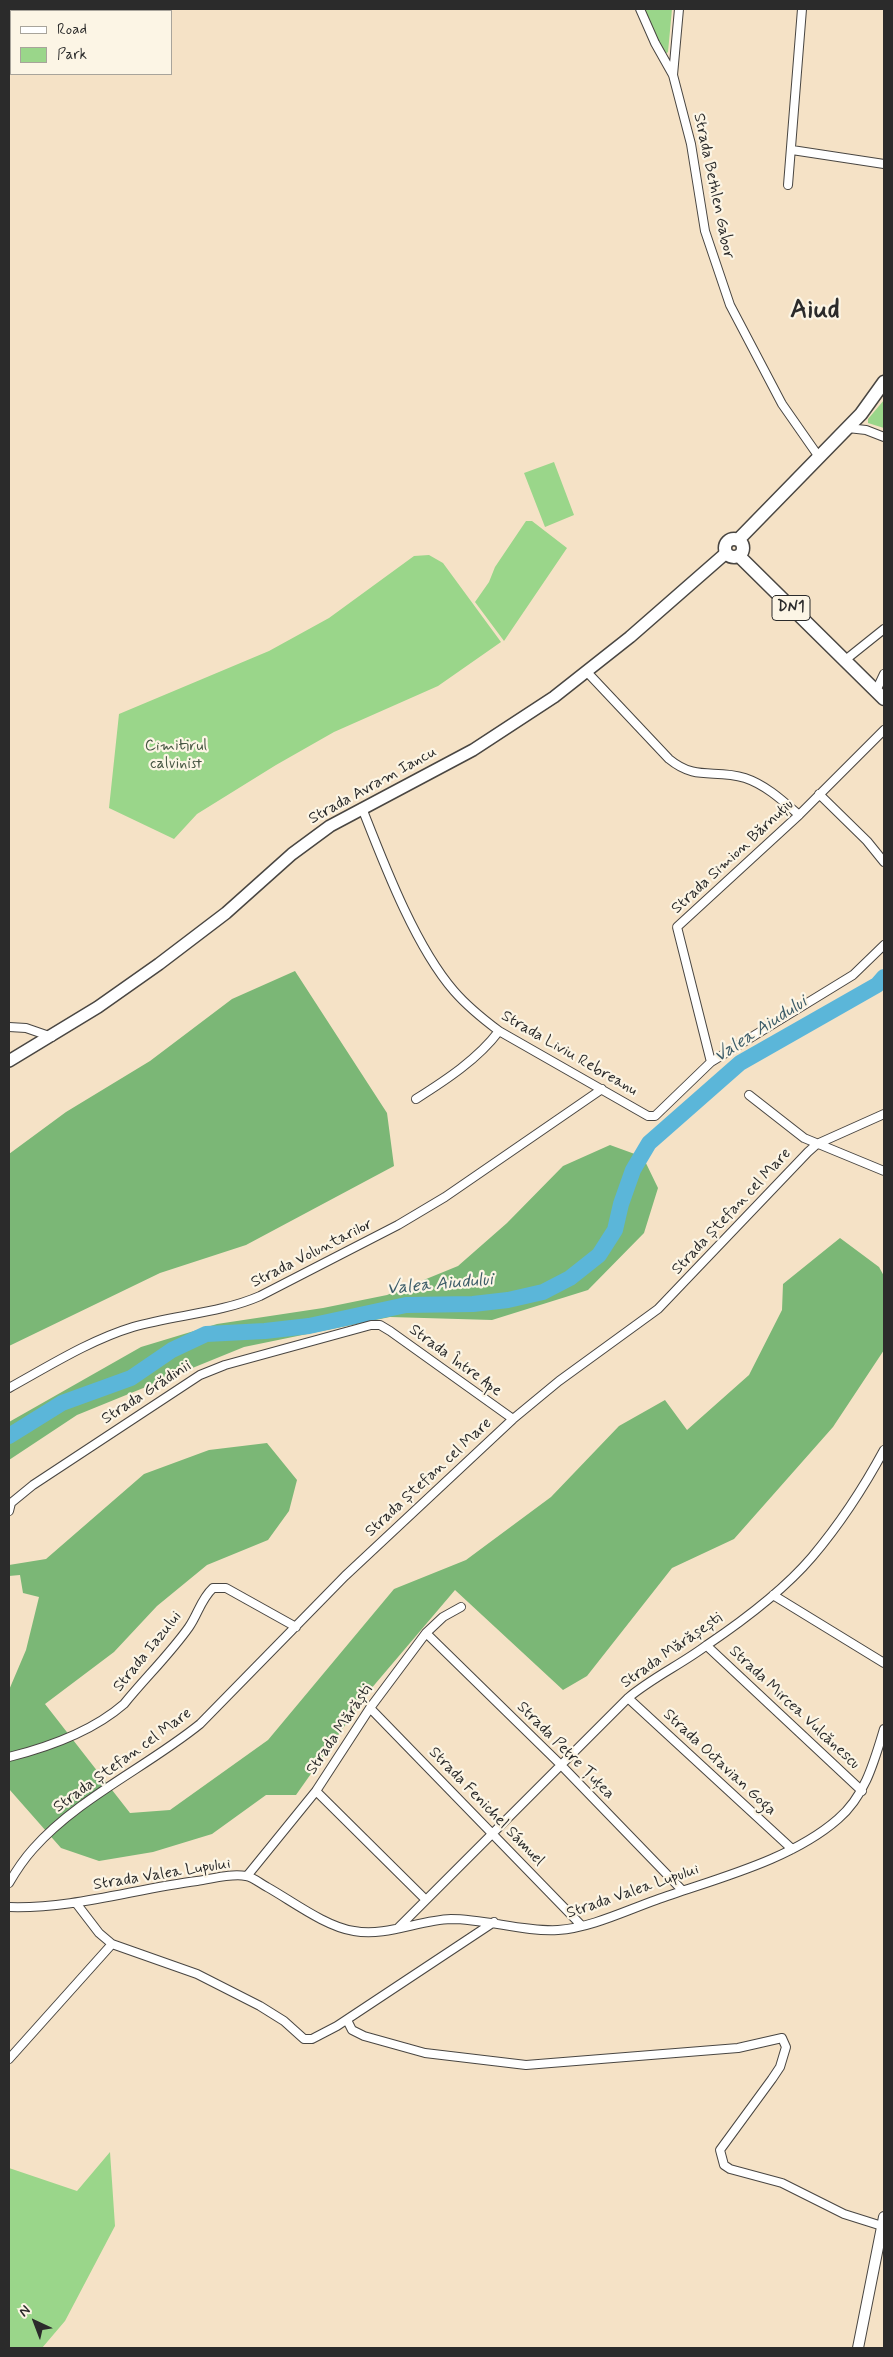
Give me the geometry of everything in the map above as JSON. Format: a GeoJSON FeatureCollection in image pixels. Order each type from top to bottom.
{"type":"FeatureCollection","features":[{"type":"Feature","properties":{"kind":"main road"},"geometry":{"type":"LineString","coordinates":[[732,554],[743,548],[738,540],[848,428],[871,403],[884,382]]}},
{"type":"Feature","properties":{"kind":"main road","name":"DN1"},"geometry":{"type":"LineString","coordinates":[[732,554],[880,695]]}},
{"type":"Feature","properties":{"kind":"main road","name":"Strada Avram Iancu"},"geometry":{"type":"LineString","coordinates":[[9,1061],[52,1037],[98,1007],[202,933],[292,854],[330,826],[473,750],[547,702],[587,672],[732,554]]}},
{"type":"Feature","properties":{"kind":"street"},"geometry":{"type":"LineString","coordinates":[[640,9],[655,43],[673,75]]}},
{"type":"Feature","properties":{"kind":"street"},"geometry":{"type":"LineString","coordinates":[[673,75],[678,9]]}},
{"type":"Feature","properties":{"kind":"street"},"geometry":{"type":"LineString","coordinates":[[788,185],[802,9]]}},
{"type":"Feature","properties":{"kind":"street","name":"Strada Bethlen Gabor"},"geometry":{"type":"LineString","coordinates":[[673,75],[691,144],[705,231],[718,273],[744,332],[782,404],[819,457]]}},
{"type":"Feature","properties":{"kind":"street"},"geometry":{"type":"LineString","coordinates":[[792,150],[884,164]]}},
{"type":"Feature","properties":{"kind":"street"},"geometry":{"type":"LineString","coordinates":[[848,428],[866,430],[884,437]]}},
{"type":"Feature","properties":{"kind":"street"},"geometry":{"type":"LineString","coordinates":[[844,661],[884,629]]}},
{"type":"Feature","properties":{"kind":"street"},"geometry":{"type":"LineString","coordinates":[[587,672],[669,759],[682,769],[692,773],[731,775],[746,778],[760,784],[799,815]]}},
{"type":"Feature","properties":{"kind":"street"},"geometry":{"type":"LineString","coordinates":[[880,695],[884,674]]}},
{"type":"Feature","properties":{"kind":"street","name":"Strada Simion Bărnuțiu"},"geometry":{"type":"LineString","coordinates":[[711,1062],[677,927],[799,815],[884,730]]}},
{"type":"Feature","properties":{"kind":"street"},"geometry":{"type":"LineString","coordinates":[[819,794],[867,841],[884,862]]}},
{"type":"Feature","properties":{"kind":"street","name":"Strada Liviu Rebreanu"},"geometry":{"type":"LineString","coordinates":[[362,808],[389,874],[434,964],[458,995],[499,1031],[648,1116],[654,1116],[711,1062]]}},
{"type":"Feature","properties":{"kind":"street"},"geometry":{"type":"LineString","coordinates":[[711,1062],[853,975],[884,945]]}},
{"type":"Feature","properties":{"kind":"street"},"geometry":{"type":"LineString","coordinates":[[9,1027],[26,1028],[52,1037]]}},
{"type":"Feature","properties":{"kind":"street"},"geometry":{"type":"LineString","coordinates":[[416,1099],[469,1062],[489,1044],[499,1031]]}},
{"type":"Feature","properties":{"kind":"street","name":"Strada Voluntarilor"},"geometry":{"type":"LineString","coordinates":[[9,1388],[97,1341],[132,1327],[180,1315],[244,1303],[260,1296],[398,1225],[445,1197],[602,1089]]}},
{"type":"Feature","properties":{"kind":"street"},"geometry":{"type":"LineString","coordinates":[[749,1095],[804,1138],[884,1170]]}},
{"type":"Feature","properties":{"kind":"street","name":"Strada Ștefan cel Mare"},"geometry":{"type":"LineString","coordinates":[[9,1883],[32,1850],[63,1820],[180,1740],[200,1724],[401,1522],[513,1419],[558,1381],[658,1309],[817,1144],[884,1114]]}},
{"type":"Feature","properties":{"kind":"street","name":"Strada Grădinii"},"geometry":{"type":"LineString","coordinates":[[9,1511],[12,1503],[33,1485],[200,1375],[225,1365],[371,1324],[380,1325]]}},
{"type":"Feature","properties":{"kind":"street","name":"Strada Între Ape"},"geometry":{"type":"LineString","coordinates":[[380,1325],[513,1419]]}},
{"type":"Feature","properties":{"kind":"street","name":"Strada Mărășești"},"geometry":{"type":"LineString","coordinates":[[398,1928],[628,1698],[642,1686],[707,1646],[773,1595],[812,1558],[835,1527],[884,1450]]}},
{"type":"Feature","properties":{"kind":"street","name":"Strada Iazului"},"geometry":{"type":"LineString","coordinates":[[9,1757],[87,1729],[124,1704],[179,1640],[204,1598],[213,1588],[226,1588],[296,1627]]}},
{"type":"Feature","properties":{"kind":"street"},"geometry":{"type":"LineString","coordinates":[[773,1595],[884,1663]]}},
{"type":"Feature","properties":{"kind":"street","name":"Strada Mărăști"},"geometry":{"type":"LineString","coordinates":[[247,1876],[316,1791],[370,1708],[426,1633],[443,1617],[461,1607]]}},
{"type":"Feature","properties":{"kind":"street","name":"Strada Petre Țuțea"},"geometry":{"type":"LineString","coordinates":[[426,1633],[561,1765],[682,1890]]}},
{"type":"Feature","properties":{"kind":"street","name":"Strada Mircea Vulcănescu"},"geometry":{"type":"LineString","coordinates":[[707,1646],[862,1791]]}},
{"type":"Feature","properties":{"kind":"street","name":"Strada Octavian Goga"},"geometry":{"type":"LineString","coordinates":[[628,1698],[792,1849]]}},
{"type":"Feature","properties":{"kind":"street","name":"Strada Fenichel Sámuel"},"geometry":{"type":"LineString","coordinates":[[370,1708],[581,1926]]}},
{"type":"Feature","properties":{"kind":"street","name":"Strada Valea Lupului"},"geometry":{"type":"LineString","coordinates":[[9,1907],[33,1908],[76,1903],[174,1884],[247,1876],[330,1923],[348,1930],[368,1932],[448,1919],[494,1922],[556,1930],[581,1926],[766,1860],[792,1849],[839,1819],[862,1791],[871,1771],[884,1729]]}},
{"type":"Feature","properties":{"kind":"street"},"geometry":{"type":"LineString","coordinates":[[316,1791],[426,1900]]}},
{"type":"Feature","properties":{"kind":"street"},"geometry":{"type":"LineString","coordinates":[[76,1903],[99,1933],[112,1944],[197,1974],[260,2006],[284,2021],[304,2039],[312,2039],[324,2034],[347,2020],[494,1922]]}},
{"type":"Feature","properties":{"kind":"street"},"geometry":{"type":"LineString","coordinates":[[9,2059],[112,1944]]}},
{"type":"Feature","properties":{"kind":"street"},"geometry":{"type":"LineString","coordinates":[[347,2020],[352,2030],[364,2036],[426,2053],[526,2065],[738,2048],[782,2038],[786,2047],[780,2067],[720,2150],[724,2165],[730,2169],[782,2183],[844,2214],[883,2222],[858,2348]]}},
{"type":"Feature","properties":{"kind":"green space"},"geometry":{"type":"Polygon","coordinates":[[[643,9],[672,9],[668,52],[664,55],[643,9]]]}},
{"type":"Feature","properties":{"kind":"green space"},"geometry":{"type":"Polygon","coordinates":[[[884,400],[884,428],[868,423],[868,419],[884,400]]]}},
{"type":"Feature","properties":{"kind":"green space"},"geometry":{"type":"Polygon","coordinates":[[[554,462],[574,515],[545,527],[524,473],[554,462]]]}},
{"type":"Feature","properties":{"kind":"green space"},"geometry":{"type":"Polygon","coordinates":[[[526,521],[532,521],[567,548],[504,641],[475,602],[489,582],[495,567],[526,521]]]}},
{"type":"Feature","properties":{"kind":"green space","name":"Cimitirul calvinist"},"geometry":{"type":"Polygon","coordinates":[[[429,555],[443,563],[501,642],[438,686],[334,732],[276,765],[197,814],[174,839],[109,808],[119,714],[269,651],[329,618],[414,556],[429,555]]]}},
{"type":"Feature","properties":{"kind":"green space"},"geometry":{"type":"Polygon","coordinates":[[[295,971],[387,1113],[394,1166],[246,1245],[160,1273],[9,1346],[9,1154],[66,1112],[150,1061],[232,999],[295,971]]]}},
{"type":"Feature","properties":{"kind":"green space"},"geometry":{"type":"Polygon","coordinates":[[[610,1145],[643,1157],[658,1188],[644,1233],[588,1290],[492,1320],[390,1317],[244,1347],[77,1415],[9,1460],[9,1422],[141,1347],[217,1324],[323,1308],[387,1295],[458,1266],[507,1223],[563,1166],[610,1145]]]}},
{"type":"Feature","properties":{"kind":"green space"},"geometry":{"type":"Polygon","coordinates":[[[840,1238],[879,1267],[884,1276],[884,1350],[833,1427],[734,1539],[672,1568],[587,1676],[563,1690],[455,1590],[370,1690],[296,1795],[266,1795],[212,1834],[153,1852],[99,1861],[61,1848],[9,1789],[9,1690],[26,1650],[39,1597],[23,1593],[20,1575],[9,1576],[9,1565],[46,1559],[144,1474],[209,1450],[267,1443],[297,1480],[289,1511],[268,1540],[207,1565],[157,1606],[114,1652],[45,1704],[130,1813],[170,1810],[268,1740],[394,1589],[466,1560],[551,1497],[619,1426],[665,1400],[687,1430],[749,1375],[782,1310],[783,1284],[840,1238]]]}},
{"type":"Feature","properties":{"kind":"green space"},"geometry":{"type":"Polygon","coordinates":[[[110,2152],[115,2226],[65,2321],[42,2348],[9,2348],[9,2168],[77,2191],[110,2152]]]}},
{"type":"Feature","properties":{"kind":"waterway","name":"Valea Aiudului"},"geometry":{"type":"LineString","coordinates":[[9,1436],[62,1403],[131,1378],[172,1350],[206,1334],[265,1331],[309,1326],[406,1305],[473,1304],[508,1300],[543,1292],[570,1278],[599,1255],[615,1230],[621,1204],[633,1170],[649,1143],[740,1063],[877,985],[884,977]]}},
{"type":"Feature","properties":{"kind":"district","name":"Aiud"},"geometry":{"type":"Point","coordinates":[815,312]}}]}
